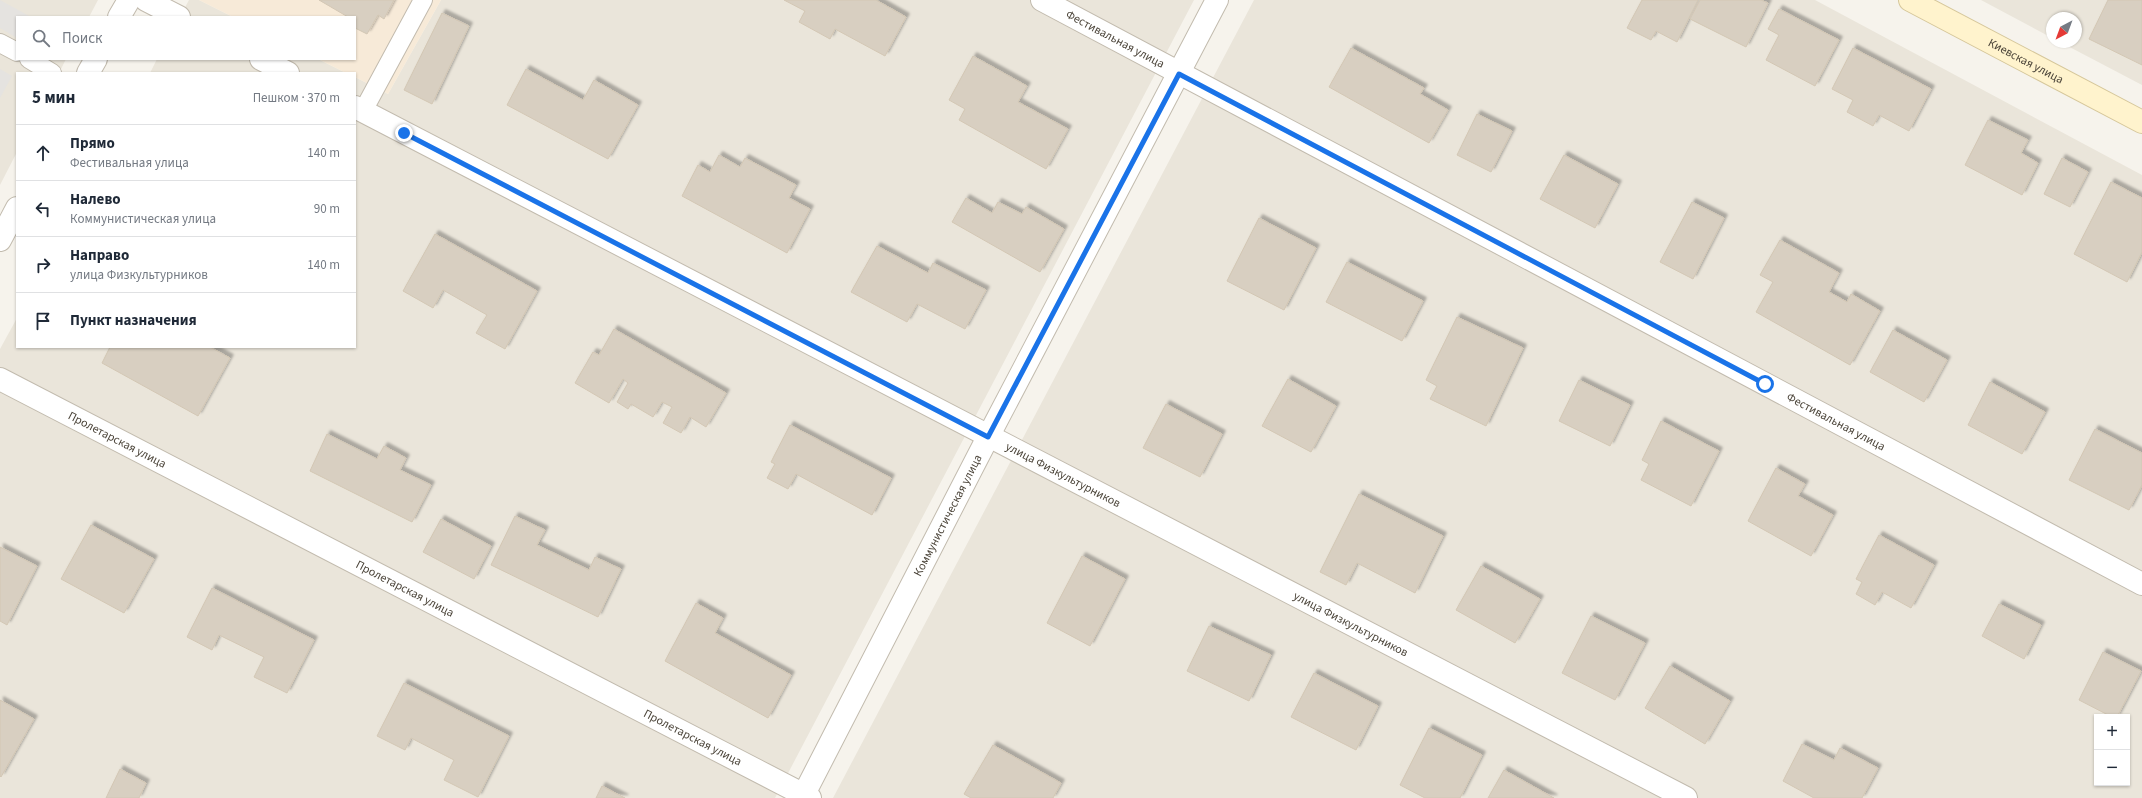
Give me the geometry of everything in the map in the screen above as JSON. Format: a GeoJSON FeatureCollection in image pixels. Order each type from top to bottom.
{"type":"FeatureCollection","features":[{"type":"Feature","properties":{"kind":"main road","name":"Киевская улица"},"geometry":{"type":"LineString","coordinates":[[1910,0],[2142,122]]}},
{"type":"Feature","properties":{"kind":"street"},"geometry":{"type":"LineString","coordinates":[[120,16],[128,0]]}},
{"type":"Feature","properties":{"kind":"street"},"geometry":{"type":"LineString","coordinates":[[146,0],[177,16]]}},
{"type":"Feature","properties":{"kind":"street","name":"Фестивальная улица"},"geometry":{"type":"LineString","coordinates":[[1042,0],[2142,584]]}},
{"type":"Feature","properties":{"kind":"street","name":"Коммунистическая улица"},"geometry":{"type":"LineString","coordinates":[[805,797],[988,437],[1217,0]]}},
{"type":"Feature","properties":{"kind":"street"},"geometry":{"type":"LineString","coordinates":[[89,72],[95,60]]}},
{"type":"Feature","properties":{"kind":"street"},"geometry":{"type":"LineString","coordinates":[[263,60],[286,72]]}},
{"type":"Feature","properties":{"kind":"street","name":"улица Физкультурников"},"geometry":{"type":"LineString","coordinates":[[359,109],[988,437],[1686,798]]}},
{"type":"Feature","properties":{"kind":"street"},"geometry":{"type":"LineString","coordinates":[[0,240],[16,210]]}},
{"type":"Feature","properties":{"kind":"street","name":"Пролетарская улица"},"geometry":{"type":"LineString","coordinates":[[0,379],[805,797]]}},
{"type":"Feature","properties":{"kind":"lane"},"geometry":{"type":"LineString","coordinates":[[359,109],[423,0]]}},
{"type":"Feature","properties":{"kind":"lane"},"geometry":{"type":"LineString","coordinates":[[0,43],[16,51]]}},
{"type":"Feature","properties":{"kind":"lane"},"geometry":{"type":"LineString","coordinates":[[31,60],[50,72]]}},
{"type":"Feature","properties":{"kind":"shaded area"},"geometry":{"type":"Polygon","coordinates":[[[0,0],[98,0],[90,16],[16,16],[16,60],[66,60],[60,72],[16,72],[16,154],[0,185],[0,0]]]}},
{"type":"Feature","properties":{"kind":"shaded area"},"geometry":{"type":"Polygon","coordinates":[[[0,0],[29,16],[16,16],[16,37],[0,28],[0,0]]]}},
{"type":"Feature","properties":{"kind":"shaded area"},"geometry":{"type":"Polygon","coordinates":[[[189,0],[199,0],[231,16],[181,16],[189,0]]]}},
{"type":"Feature","properties":{"kind":"shaded area"},"geometry":{"type":"Polygon","coordinates":[[[199,0],[441,0],[388,94],[356,78],[356,72],[344,72],[320,60],[356,60],[356,16],[231,16],[199,0]]]}},
{"type":"Feature","properties":{"kind":"shaded area"},"geometry":{"type":"Polygon","coordinates":[[[441,0],[1194,0],[775,798],[0,798],[0,349],[16,320],[16,348],[356,348],[356,78],[388,94],[441,0]]]}},
{"type":"Feature","properties":{"kind":"shaded area"},"geometry":{"type":"Polygon","coordinates":[[[1254,0],[1815,0],[2142,175],[2142,798],[833,798],[1254,0]]]}},
{"type":"Feature","properties":{"kind":"shaded area"},"geometry":{"type":"Polygon","coordinates":[[[1981,0],[2142,0],[2142,85],[2071,48],[2082,48],[2082,12],[2046,12],[2046,35],[1981,0]]]}},
{"type":"Feature","properties":{"kind":"shaded area"},"geometry":{"type":"Polygon","coordinates":[[[156,60],[320,60],[344,72],[150,72],[156,60]]]}},
{"type":"Feature","properties":{"kind":"shaded area"},"geometry":{"type":"Polygon","coordinates":[[[0,69],[12,76],[0,98],[0,69]]]}},
{"type":"Feature","properties":{"kind":"building"},"geometry":{"type":"Polygon","coordinates":[[[319,0],[394,0],[384,19],[378,15],[367,34],[356,28],[356,16],[346,16],[319,0]]]}},
{"type":"Feature","properties":{"kind":"building"},"geometry":{"type":"Polygon","coordinates":[[[784,0],[876,0],[906,17],[885,56],[835,29],[830,39],[799,22],[805,11],[784,0]]]}},
{"type":"Feature","properties":{"kind":"building"},"geometry":{"type":"Polygon","coordinates":[[[1642,0],[1698,0],[1677,42],[1656,31],[1651,40],[1627,28],[1642,0]]]}},
{"type":"Feature","properties":{"kind":"building"},"geometry":{"type":"Polygon","coordinates":[[[1700,0],[1761,0],[1768,3],[1746,47],[1690,19],[1700,0]]]}},
{"type":"Feature","properties":{"kind":"building"},"geometry":{"type":"Polygon","coordinates":[[[2108,0],[2142,0],[2142,65],[2089,39],[2108,0]]]}},
{"type":"Feature","properties":{"kind":"building"},"geometry":{"type":"Polygon","coordinates":[[[1779,9],[1839,40],[1815,86],[1766,60],[1779,35],[1768,29],[1779,9]]]}},
{"type":"Feature","properties":{"kind":"building"},"geometry":{"type":"Polygon","coordinates":[[[442,13],[469,26],[432,104],[404,90],[442,13]]]}},
{"type":"Feature","properties":{"kind":"building"},"geometry":{"type":"Polygon","coordinates":[[[1351,48],[1424,88],[1420,94],[1448,110],[1429,143],[1329,87],[1351,48]]]}},
{"type":"Feature","properties":{"kind":"building"},"geometry":{"type":"Polygon","coordinates":[[[1853,48],[1931,89],[1909,131],[1879,115],[1873,126],[1847,112],[1853,100],[1832,89],[1853,48]]]}},
{"type":"Feature","properties":{"kind":"building"},"geometry":{"type":"Polygon","coordinates":[[[973,56],[1027,86],[1018,102],[1068,129],[1046,169],[959,120],[965,109],[949,100],[973,56]]]}},
{"type":"Feature","properties":{"kind":"building"},"geometry":{"type":"Polygon","coordinates":[[[526,69],[583,100],[594,80],[638,105],[608,159],[507,105],[526,69]]]}},
{"type":"Feature","properties":{"kind":"building"},"geometry":{"type":"Polygon","coordinates":[[[1477,114],[1512,131],[1491,172],[1457,155],[1477,114]]]}},
{"type":"Feature","properties":{"kind":"building"},"geometry":{"type":"Polygon","coordinates":[[[1988,120],[2028,140],[2021,153],[2038,163],[2022,195],[1965,165],[1988,120]]]}},
{"type":"Feature","properties":{"kind":"building"},"geometry":{"type":"Polygon","coordinates":[[[719,155],[740,167],[745,158],[796,185],[789,198],[810,209],[787,253],[682,196],[698,165],[710,172],[719,155]]]}},
{"type":"Feature","properties":{"kind":"building"},"geometry":{"type":"Polygon","coordinates":[[[1564,155],[1618,184],[1595,228],[1540,199],[1564,155]]]}},
{"type":"Feature","properties":{"kind":"building"},"geometry":{"type":"Polygon","coordinates":[[[2062,158],[2088,172],[2070,207],[2044,194],[2062,158]]]}},
{"type":"Feature","properties":{"kind":"building"},"geometry":{"type":"Polygon","coordinates":[[[2111,182],[2142,198],[2142,252],[2127,282],[2074,254],[2111,182]]]}},
{"type":"Feature","properties":{"kind":"building"},"geometry":{"type":"Polygon","coordinates":[[[966,198],[992,213],[998,202],[1022,214],[1026,207],[1064,229],[1040,272],[952,222],[966,198]]]}},
{"type":"Feature","properties":{"kind":"building"},"geometry":{"type":"Polygon","coordinates":[[[1692,202],[1724,218],[1693,279],[1660,262],[1692,202]]]}},
{"type":"Feature","properties":{"kind":"building"},"geometry":{"type":"Polygon","coordinates":[[[1259,218],[1316,248],[1284,310],[1227,281],[1259,218]]]}},
{"type":"Feature","properties":{"kind":"building"},"geometry":{"type":"Polygon","coordinates":[[[435,234],[537,291],[505,349],[476,333],[487,315],[443,290],[433,308],[403,291],[435,234]]]}},
{"type":"Feature","properties":{"kind":"building"},"geometry":{"type":"Polygon","coordinates":[[[1780,240],[1839,273],[1829,292],[1847,302],[1851,294],[1880,311],[1850,365],[1756,312],[1773,282],[1760,275],[1780,240]]]}},
{"type":"Feature","properties":{"kind":"building"},"geometry":{"type":"Polygon","coordinates":[[[877,246],[928,273],[933,263],[986,290],[965,329],[917,304],[907,322],[851,292],[877,246]]]}},
{"type":"Feature","properties":{"kind":"building"},"geometry":{"type":"Polygon","coordinates":[[[1347,262],[1423,301],[1402,341],[1326,302],[1347,262]]]}},
{"type":"Feature","properties":{"kind":"building"},"geometry":{"type":"Polygon","coordinates":[[[1457,317],[1523,348],[1486,426],[1430,399],[1437,386],[1426,380],[1457,317]]]}},
{"type":"Feature","properties":{"kind":"building"},"geometry":{"type":"Polygon","coordinates":[[[614,329],[726,393],[706,427],[690,417],[681,433],[663,423],[672,407],[662,402],[653,417],[631,404],[628,409],[617,402],[628,383],[623,379],[609,403],[575,383],[593,352],[599,355],[614,329]]]}},
{"type":"Feature","properties":{"kind":"building"},"geometry":{"type":"Polygon","coordinates":[[[1893,330],[1947,360],[1924,402],[1870,372],[1893,330]]]}},
{"type":"Feature","properties":{"kind":"building"},"geometry":{"type":"Polygon","coordinates":[[[110,348],[212,348],[230,358],[198,416],[102,363],[110,348]]]}},
{"type":"Feature","properties":{"kind":"building"},"geometry":{"type":"Polygon","coordinates":[[[1288,379],[1336,406],[1311,452],[1262,426],[1288,379]]]}},
{"type":"Feature","properties":{"kind":"building"},"geometry":{"type":"Polygon","coordinates":[[[1579,380],[1630,405],[1610,446],[1559,421],[1579,380]]]}},
{"type":"Feature","properties":{"kind":"building"},"geometry":{"type":"Polygon","coordinates":[[[1990,382],[2045,412],[2022,454],[1968,425],[1990,382]]]}},
{"type":"Feature","properties":{"kind":"building"},"geometry":{"type":"Polygon","coordinates":[[[1166,404],[1222,434],[1200,477],[1143,448],[1166,404]]]}},
{"type":"Feature","properties":{"kind":"building"},"geometry":{"type":"Polygon","coordinates":[[[1661,421],[1719,451],[1691,506],[1641,480],[1649,464],[1642,460],[1661,421]]]}},
{"type":"Feature","properties":{"kind":"building"},"geometry":{"type":"Polygon","coordinates":[[[790,425],[891,478],[872,515],[796,474],[788,489],[767,478],[775,464],[771,462],[790,425]]]}},
{"type":"Feature","properties":{"kind":"building"},"geometry":{"type":"Polygon","coordinates":[[[2095,429],[2142,453],[2142,485],[2129,510],[2069,480],[2095,429]]]}},
{"type":"Feature","properties":{"kind":"building"},"geometry":{"type":"Polygon","coordinates":[[[327,434],[377,459],[384,446],[406,458],[400,470],[431,485],[412,522],[310,471],[327,434]]]}},
{"type":"Feature","properties":{"kind":"building"},"geometry":{"type":"Polygon","coordinates":[[[1776,468],[1805,484],[1798,496],[1833,515],[1811,556],[1748,521],[1776,468]]]}},
{"type":"Feature","properties":{"kind":"building"},"geometry":{"type":"Polygon","coordinates":[[[1359,494],[1443,536],[1415,593],[1357,563],[1346,585],[1320,572],[1359,494]]]}},
{"type":"Feature","properties":{"kind":"building"},"geometry":{"type":"Polygon","coordinates":[[[515,516],[545,530],[537,545],[589,570],[595,557],[621,569],[598,617],[491,565],[515,516]]]}},
{"type":"Feature","properties":{"kind":"building"},"geometry":{"type":"Polygon","coordinates":[[[441,519],[491,546],[474,579],[423,552],[441,519]]]}},
{"type":"Feature","properties":{"kind":"building"},"geometry":{"type":"Polygon","coordinates":[[[91,525],[154,559],[124,613],[61,579],[91,525]]]}},
{"type":"Feature","properties":{"kind":"building"},"geometry":{"type":"Polygon","coordinates":[[[1879,535],[1934,565],[1911,608],[1882,592],[1875,605],[1856,594],[1862,582],[1856,579],[1879,535]]]}},
{"type":"Feature","properties":{"kind":"building"},"geometry":{"type":"Polygon","coordinates":[[[0,547],[37,566],[7,625],[0,621],[0,547]]]}},
{"type":"Feature","properties":{"kind":"building"},"geometry":{"type":"Polygon","coordinates":[[[1082,556],[1125,579],[1090,646],[1047,623],[1082,556]]]}},
{"type":"Feature","properties":{"kind":"building"},"geometry":{"type":"Polygon","coordinates":[[[1481,566],[1540,599],[1515,643],[1456,610],[1481,566]]]}},
{"type":"Feature","properties":{"kind":"building"},"geometry":{"type":"Polygon","coordinates":[[[212,588],[314,640],[287,693],[254,677],[264,657],[219,635],[212,650],[187,637],[212,588]]]}},
{"type":"Feature","properties":{"kind":"building"},"geometry":{"type":"Polygon","coordinates":[[[696,603],[723,618],[715,633],[791,675],[768,718],[665,661],[696,603]]]}},
{"type":"Feature","properties":{"kind":"building"},"geometry":{"type":"Polygon","coordinates":[[[1999,604],[2041,625],[2024,659],[1982,636],[1999,604]]]}},
{"type":"Feature","properties":{"kind":"building"},"geometry":{"type":"Polygon","coordinates":[[[1591,616],[1645,643],[1615,700],[1562,673],[1591,616]]]}},
{"type":"Feature","properties":{"kind":"building"},"geometry":{"type":"Polygon","coordinates":[[[1209,626],[1271,655],[1249,701],[1187,671],[1209,626]]]}},
{"type":"Feature","properties":{"kind":"building"},"geometry":{"type":"Polygon","coordinates":[[[2103,652],[2141,671],[2119,714],[2106,714],[2079,700],[2103,652]]]}},
{"type":"Feature","properties":{"kind":"building"},"geometry":{"type":"Polygon","coordinates":[[[1670,666],[1730,701],[1705,744],[1645,708],[1670,666]]]}},
{"type":"Feature","properties":{"kind":"building"},"geometry":{"type":"Polygon","coordinates":[[[1314,673],[1378,706],[1356,750],[1291,717],[1314,673]]]}},
{"type":"Feature","properties":{"kind":"building"},"geometry":{"type":"Polygon","coordinates":[[[404,683],[509,736],[478,797],[444,780],[454,760],[411,738],[405,750],[377,736],[404,683]]]}},
{"type":"Feature","properties":{"kind":"building"},"geometry":{"type":"Polygon","coordinates":[[[0,700],[34,719],[1,777],[0,776],[0,700]]]}},
{"type":"Feature","properties":{"kind":"building"},"geometry":{"type":"Polygon","coordinates":[[[1429,728],[1482,755],[1460,798],[1425,798],[1400,785],[1429,728]]]}},
{"type":"Feature","properties":{"kind":"building"},"geometry":{"type":"Polygon","coordinates":[[[1802,744],[1834,760],[1840,748],[1878,768],[1862,798],[1814,798],[1783,781],[1802,744]]]}},
{"type":"Feature","properties":{"kind":"building"},"geometry":{"type":"Polygon","coordinates":[[[993,745],[1061,783],[1053,798],[971,798],[964,794],[993,745]]]}},
{"type":"Feature","properties":{"kind":"building"},"geometry":{"type":"Polygon","coordinates":[[[120,769],[146,783],[139,798],[106,798],[120,769]]]}},
{"type":"Feature","properties":{"kind":"building"},"geometry":{"type":"Polygon","coordinates":[[[1504,770],[1554,798],[1488,798],[1504,770]]]}},
{"type":"Feature","properties":{"kind":"building"},"geometry":{"type":"Polygon","coordinates":[[[602,786],[625,798],[596,798],[602,786]]]}},
{"type":"Feature","properties":{"kind":"route"},"geometry":{"type":"LineString","coordinates":[[404,133],[988,437],[1179,74],[1765,384]]}}]}
